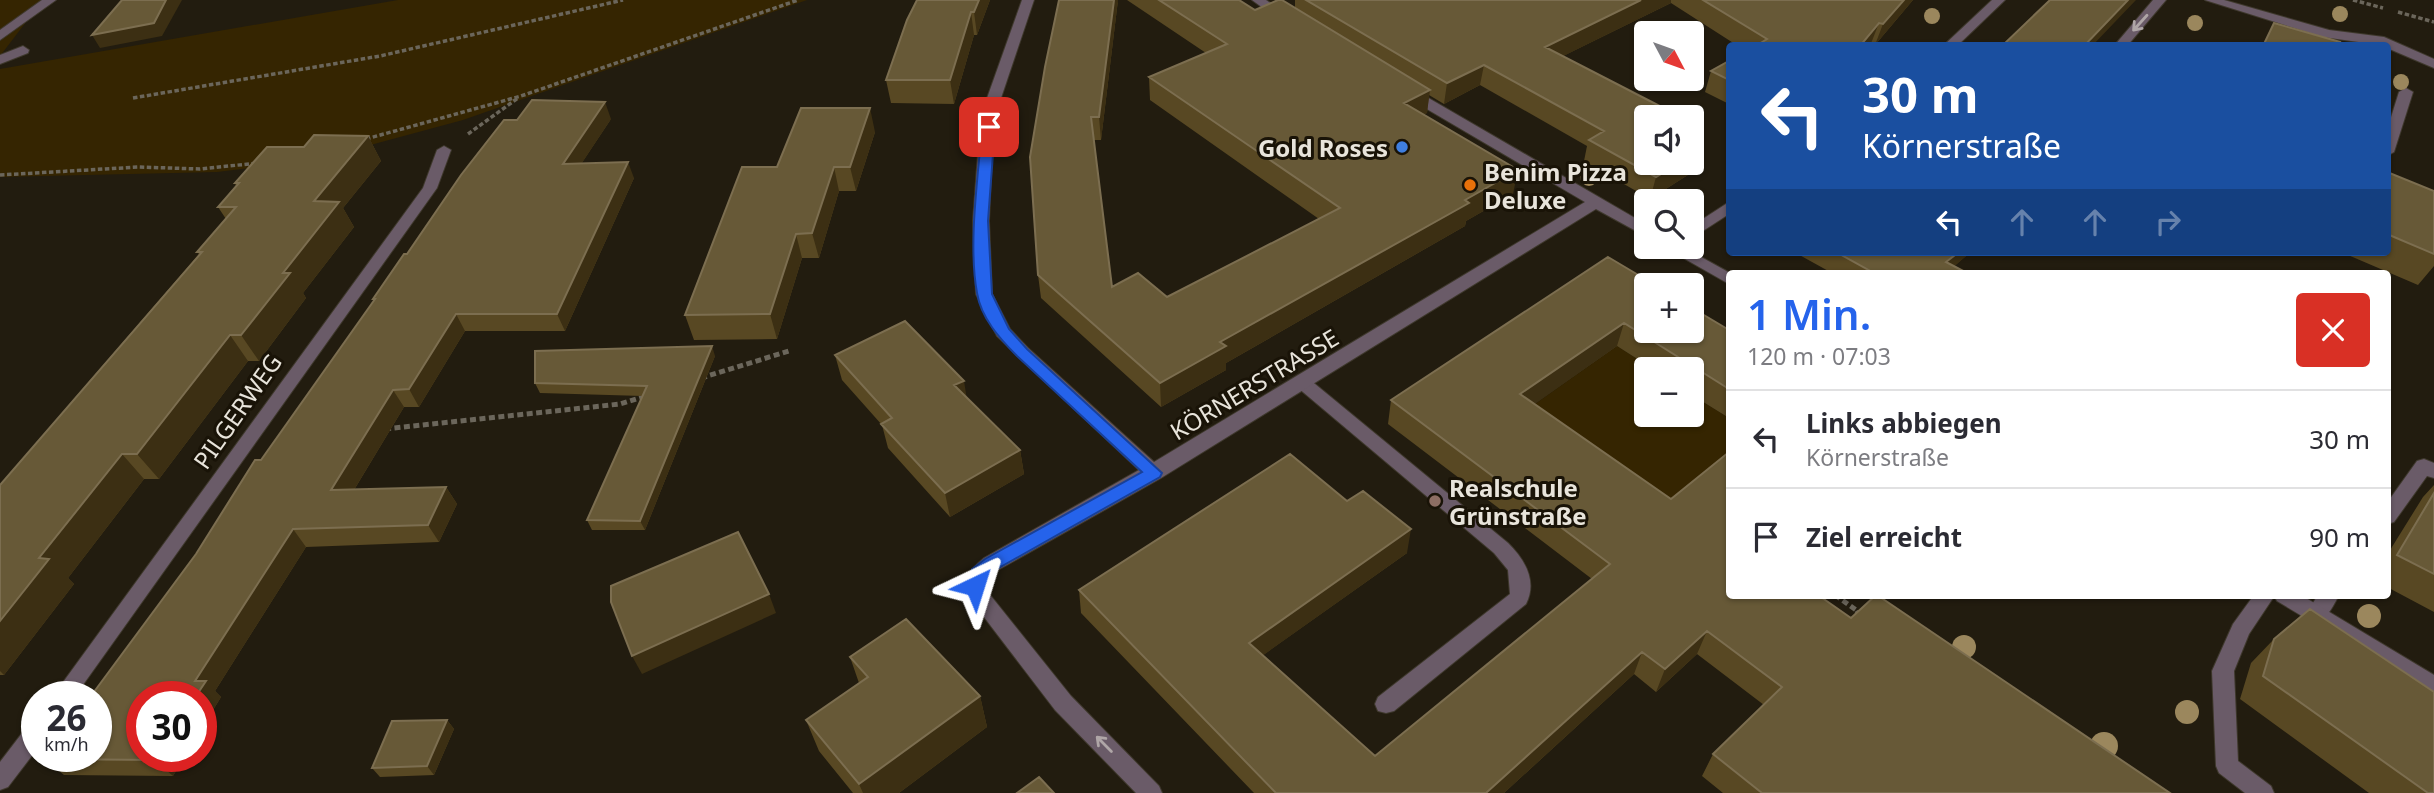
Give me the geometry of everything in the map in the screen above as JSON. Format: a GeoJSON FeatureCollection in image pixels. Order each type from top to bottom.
{"type":"FeatureCollection","features":[{"type":"Feature","properties":{"kind":"street"},"geometry":{"type":"LineString","coordinates":[[0,36],[50,0]]}},
{"type":"Feature","properties":{"kind":"street"},"geometry":{"type":"LineString","coordinates":[[1028,0],[993,101],[985,154],[981,221],[984,294],[1003,332],[1154,473]]}},
{"type":"Feature","properties":{"kind":"street"},"geometry":{"type":"LineString","coordinates":[[1258,0],[1296,25]]}},
{"type":"Feature","properties":{"kind":"street"},"geometry":{"type":"LineString","coordinates":[[1953,42],[1999,0]]}},
{"type":"Feature","properties":{"kind":"street"},"geometry":{"type":"LineString","coordinates":[[2123,42],[2160,0]]}},
{"type":"Feature","properties":{"kind":"street"},"geometry":{"type":"LineString","coordinates":[[2211,0],[2328,34],[2370,38],[2380,42]]}},
{"type":"Feature","properties":{"kind":"street"},"geometry":{"type":"LineString","coordinates":[[2328,34],[2343,42]]}},
{"type":"Feature","properties":{"kind":"street"},"geometry":{"type":"LineString","coordinates":[[2391,47],[2434,64]]}},
{"type":"Feature","properties":{"kind":"street"},"geometry":{"type":"LineString","coordinates":[[0,60],[23,50]]}},
{"type":"Feature","properties":{"kind":"street"},"geometry":{"type":"LineString","coordinates":[[2391,59],[2434,64]]}},
{"type":"Feature","properties":{"kind":"street"},"geometry":{"type":"LineString","coordinates":[[1399,87],[1634,224]]}},
{"type":"Feature","properties":{"kind":"street"},"geometry":{"type":"LineString","coordinates":[[2391,139],[2406,92]]}},
{"type":"Feature","properties":{"kind":"street","name":"PILGERWEG"},"geometry":{"type":"LineString","coordinates":[[74,681],[182,537],[244,443],[430,188],[444,150]]}},
{"type":"Feature","properties":{"kind":"street","name":"KÖRNERSTRASSE"},"geometry":{"type":"LineString","coordinates":[[1151,793],[1063,703],[978,594],[975,586],[978,574],[991,564],[1154,473],[1597,202]]}},
{"type":"Feature","properties":{"kind":"street"},"geometry":{"type":"LineString","coordinates":[[1704,225],[1726,209]]}},
{"type":"Feature","properties":{"kind":"street"},"geometry":{"type":"LineString","coordinates":[[1693,259],[1726,277]]}},
{"type":"Feature","properties":{"kind":"street"},"geometry":{"type":"LineString","coordinates":[[1303,383],[1519,566],[1522,584],[1519,598],[1386,704]]}},
{"type":"Feature","properties":{"kind":"street"},"geometry":{"type":"LineString","coordinates":[[2391,511],[2424,466],[2434,471]]}},
{"type":"Feature","properties":{"kind":"street"},"geometry":{"type":"LineString","coordinates":[[2262,599],[2240,630],[2223,671],[2227,766],[2263,793]]}},
{"type":"Feature","properties":{"kind":"street"},"geometry":{"type":"LineString","coordinates":[[2291,599],[2434,686]]}},
{"type":"Feature","properties":{"kind":"street"},"geometry":{"type":"LineString","coordinates":[[2316,614],[2326,599]]}},
{"type":"Feature","properties":{"kind":"street"},"geometry":{"type":"LineString","coordinates":[[0,780],[21,752]]}},
{"type":"Feature","properties":{"kind":"path"},"geometry":{"type":"LineString","coordinates":[[133,98],[306,71],[441,45],[623,0]]}},
{"type":"Feature","properties":{"kind":"path"},"geometry":{"type":"LineString","coordinates":[[362,141],[521,96],[798,0]]}},
{"type":"Feature","properties":{"kind":"path"},"geometry":{"type":"LineString","coordinates":[[2404,13],[2406,5]]}},
{"type":"Feature","properties":{"kind":"path"},"geometry":{"type":"LineString","coordinates":[[444,150],[521,96]]}},
{"type":"Feature","properties":{"kind":"path"},"geometry":{"type":"LineString","coordinates":[[0,175],[139,167],[200,169],[270,161]]}},
{"type":"Feature","properties":{"kind":"path"},"geometry":{"type":"LineString","coordinates":[[698,379],[789,351]]}},
{"type":"Feature","properties":{"kind":"path"},"geometry":{"type":"LineString","coordinates":[[379,430],[621,404],[659,392]]}},
{"type":"Feature","properties":{"kind":"path"},"geometry":{"type":"LineString","coordinates":[[1841,599],[1859,612],[1852,619]]}},
{"type":"Feature","properties":{"kind":"shaded area"},"geometry":{"type":"Polygon","coordinates":[[[0,0],[43,0],[0,56],[0,0]]]}},
{"type":"Feature","properties":{"kind":"shaded area"},"geometry":{"type":"Polygon","coordinates":[[[398,0],[807,0],[463,120],[363,147],[267,166],[217,172],[0,177],[0,69],[398,0]]]}},
{"type":"Feature","properties":{"kind":"shaded area"},"geometry":{"type":"Polygon","coordinates":[[[1617,346],[1634,357],[1634,427],[1704,427],[1704,402],[1726,416],[1726,470],[1662,523],[1515,418],[1617,346]]]}},
{"type":"Feature","properties":{"kind":"building"},"geometry":{"type":"Polygon","coordinates":[[[122,0],[166,0],[154,23],[92,35],[122,0]]]}},
{"type":"Feature","properties":{"kind":"building"},"geometry":{"type":"Polygon","coordinates":[[[917,0],[979,0],[974,12],[971,12],[950,80],[886,80],[917,0]]]}},
{"type":"Feature","properties":{"kind":"building"},"geometry":{"type":"Polygon","coordinates":[[[1059,0],[1114,0],[1099,117],[1091,117],[1112,287],[1138,273],[1167,297],[1340,208],[1149,77],[1227,44],[1159,0],[1239,0],[1255,10],[1282,0],[1430,90],[1404,103],[1518,170],[1465,200],[1469,203],[1220,342],[1226,346],[1160,383],[1038,275],[1030,157],[1059,0]]]}},
{"type":"Feature","properties":{"kind":"building"},"geometry":{"type":"Polygon","coordinates":[[[1306,0],[1641,0],[1545,47],[1658,105],[1634,105],[1634,165],[1589,140],[1604,131],[1484,65],[1447,83],[1306,0]]]}},
{"type":"Feature","properties":{"kind":"building"},"geometry":{"type":"Polygon","coordinates":[[[1703,0],[1904,0],[1863,42],[1762,42],[1767,39],[1703,0]]]}},
{"type":"Feature","properties":{"kind":"building"},"geometry":{"type":"Polygon","coordinates":[[[2050,0],[2128,0],[2088,42],[2006,42],[2050,0]]]}},
{"type":"Feature","properties":{"kind":"building"},"geometry":{"type":"Polygon","coordinates":[[[2274,23],[2340,42],[2265,42],[2274,23]]]}},
{"type":"Feature","properties":{"kind":"building"},"geometry":{"type":"Polygon","coordinates":[[[1726,63],[1726,78],[1711,71],[1726,63]]]}},
{"type":"Feature","properties":{"kind":"building"},"geometry":{"type":"Polygon","coordinates":[[[532,100],[605,102],[563,164],[628,162],[557,314],[456,314],[409,389],[393,390],[331,490],[446,487],[428,525],[293,529],[195,681],[126,681],[126,760],[112,760],[112,681],[102,681],[196,554],[255,460],[261,460],[461,175],[504,120],[517,120],[532,100]]]}},
{"type":"Feature","properties":{"kind":"building"},"geometry":{"type":"Polygon","coordinates":[[[801,108],[870,108],[850,167],[834,167],[812,233],[796,234],[770,314],[685,315],[742,167],[777,167],[801,108]]]}},
{"type":"Feature","properties":{"kind":"building"},"geometry":{"type":"Polygon","coordinates":[[[314,135],[368,136],[314,201],[339,202],[283,273],[290,273],[241,335],[230,335],[137,454],[122,454],[39,558],[49,559],[0,621],[0,485],[202,252],[197,252],[236,207],[218,207],[267,147],[304,147],[314,135]]]}},
{"type":"Feature","properties":{"kind":"building"},"geometry":{"type":"Polygon","coordinates":[[[2391,174],[2434,191],[2434,254],[2391,236],[2391,174]]]}},
{"type":"Feature","properties":{"kind":"building"},"geometry":{"type":"Polygon","coordinates":[[[1843,256],[1954,256],[1946,262],[1961,270],[1868,270],[1843,256]]]}},
{"type":"Feature","properties":{"kind":"building"},"geometry":{"type":"Polygon","coordinates":[[[1608,257],[1635,273],[1634,329],[1624,323],[1520,394],[1671,499],[1726,454],[1726,599],[1824,599],[1851,618],[1872,599],[1883,599],[2170,793],[1762,793],[1713,754],[1782,687],[1707,631],[1665,669],[1642,652],[1486,793],[1276,793],[1079,590],[1290,454],[1347,501],[1363,491],[1411,529],[1249,643],[1375,756],[1610,564],[1391,400],[1608,257]]]}},
{"type":"Feature","properties":{"kind":"building"},"geometry":{"type":"Polygon","coordinates":[[[1704,315],[1726,328],[1726,387],[1704,373],[1704,357],[1678,357],[1656,343],[1704,343],[1704,315]]]}},
{"type":"Feature","properties":{"kind":"building"},"geometry":{"type":"Polygon","coordinates":[[[905,321],[964,381],[954,385],[1020,450],[945,493],[881,424],[892,418],[835,355],[905,321]]]}},
{"type":"Feature","properties":{"kind":"building"},"geometry":{"type":"Polygon","coordinates":[[[712,346],[640,521],[587,520],[647,386],[535,383],[535,351],[712,346]]]}},
{"type":"Feature","properties":{"kind":"building"},"geometry":{"type":"Polygon","coordinates":[[[2434,493],[2434,574],[2397,555],[2434,493]]]}},
{"type":"Feature","properties":{"kind":"building"},"geometry":{"type":"Polygon","coordinates":[[[738,532],[769,594],[632,656],[611,602],[611,586],[738,532]]]}},
{"type":"Feature","properties":{"kind":"building"},"geometry":{"type":"Polygon","coordinates":[[[2310,609],[2434,692],[2434,793],[2428,793],[2263,676],[2274,639],[2310,609]]]}},
{"type":"Feature","properties":{"kind":"building"},"geometry":{"type":"Polygon","coordinates":[[[906,619],[980,696],[859,784],[806,720],[868,677],[850,657],[906,619]]]}},
{"type":"Feature","properties":{"kind":"building"},"geometry":{"type":"Polygon","coordinates":[[[447,720],[427,766],[372,768],[392,721],[447,720]]]}},
{"type":"Feature","properties":{"kind":"building"},"geometry":{"type":"Polygon","coordinates":[[[1039,777],[1054,793],[1017,793],[1039,777]]]}},
{"type":"Feature","properties":{"kind":"place","name":"Gold Roses"},"geometry":{"type":"Point","coordinates":[1402,147]}},
{"type":"Feature","properties":{"kind":"place","name":"Benim Pizza Deluxe"},"geometry":{"type":"Point","coordinates":[1470,185]}},
{"type":"Feature","properties":{"kind":"place","name":"Realschule Grünstraße"},"geometry":{"type":"Point","coordinates":[1435,501]}},
{"type":"Feature","properties":{"kind":"route"},"geometry":{"type":"LineString","coordinates":[[975,586],[978,574],[991,564],[1154,473],[1022,352],[1003,332],[991,311],[984,294],[981,221],[989,127]]}}]}
